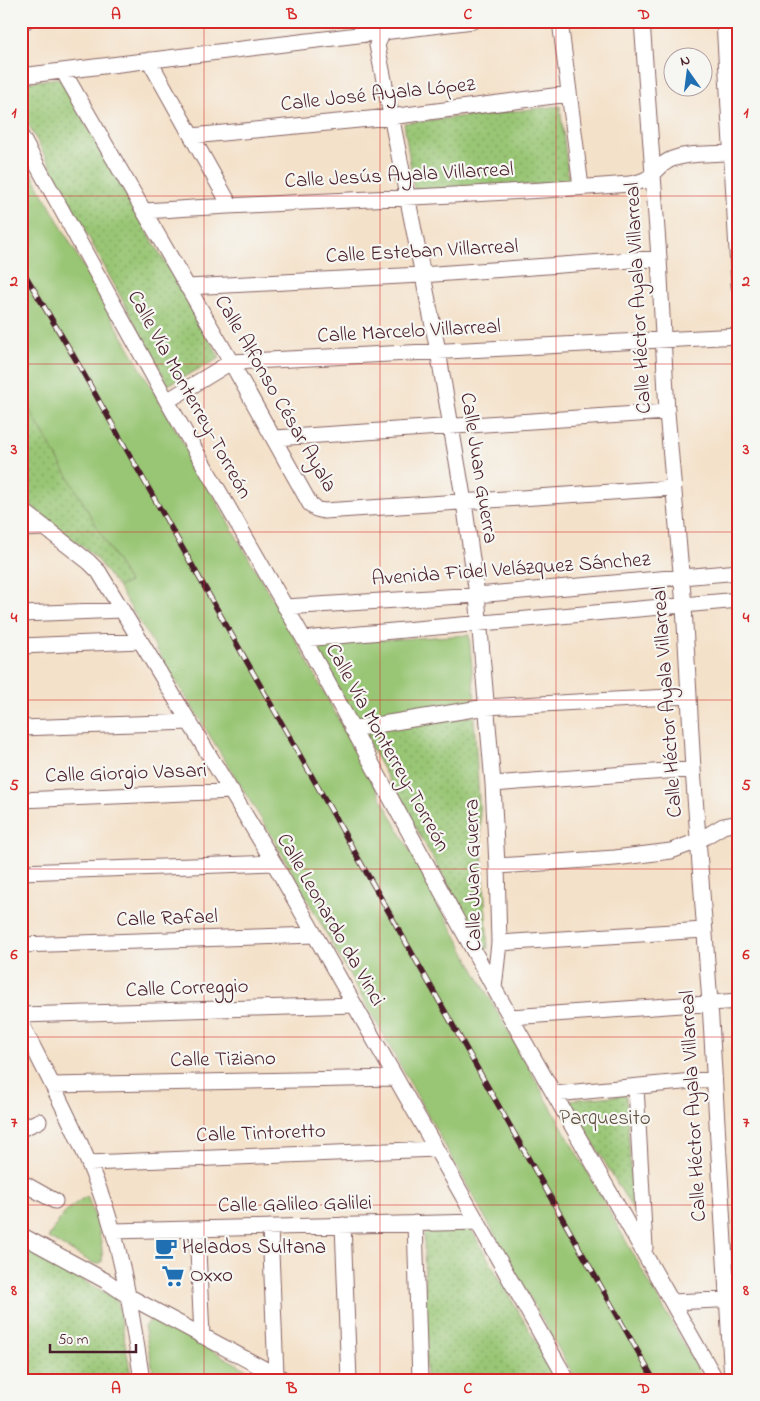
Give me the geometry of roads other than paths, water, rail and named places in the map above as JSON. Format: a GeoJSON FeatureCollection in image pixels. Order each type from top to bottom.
{"type":"FeatureCollection","features":[{"type":"Feature","properties":{"kind":"street"},"geometry":{"type":"LineString","coordinates":[[21,22],[26,21]]}},
{"type":"Feature","properties":{"kind":"street"},"geometry":{"type":"LineString","coordinates":[[21,76],[149,60],[383,26],[473,21]]}},
{"type":"Feature","properties":{"kind":"street"},"geometry":{"type":"LineString","coordinates":[[560,21],[581,187]]}},
{"type":"Feature","properties":{"kind":"street","name":"Calle Héctor Ayala Villarreal"},"geometry":{"type":"LineString","coordinates":[[642,21],[659,258],[667,412],[684,606],[688,696],[714,1079],[733,1299],[732,1380]]}},
{"type":"Feature","properties":{"kind":"street"},"geometry":{"type":"LineString","coordinates":[[724,21],[732,76],[739,286]]}},
{"type":"Feature","properties":{"kind":"street","name":"Calle Juan Guerra"},"geometry":{"type":"LineString","coordinates":[[383,26],[377,45],[421,275],[438,351],[464,502],[477,595],[493,784],[497,866],[499,943],[494,988]]}},
{"type":"Feature","properties":{"kind":"street"},"geometry":{"type":"LineString","coordinates":[[149,60],[230,205]]}},
{"type":"Feature","properties":{"kind":"street","name":"Calle Alfonso César Ayala"},"geometry":{"type":"LineString","coordinates":[[63,71],[275,438],[310,504],[316,509],[464,502],[673,488]]}},
{"type":"Feature","properties":{"kind":"street","name":"Calle José Ayala López"},"geometry":{"type":"LineString","coordinates":[[192,136],[390,116],[569,94]]}},
{"type":"Feature","properties":{"kind":"street","name":"Calle Vía Monterrey-Torreón"},"geometry":{"type":"LineString","coordinates":[[21,136],[167,401],[304,639],[494,988],[716,1380]]}},
{"type":"Feature","properties":{"kind":"street","name":"Calle Jesús Ayala Villarreal"},"geometry":{"type":"LineString","coordinates":[[145,211],[230,205],[406,198],[629,184],[646,179],[662,164],[681,157],[700,153],[735,152]]}},
{"type":"Feature","properties":{"kind":"street","name":"Calle Esteban Villarreal"},"geometry":{"type":"LineString","coordinates":[[187,287],[421,275],[659,258]]}},
{"type":"Feature","properties":{"kind":"street","name":"Calle Marcelo Villarreal"},"geometry":{"type":"LineString","coordinates":[[167,401],[231,362],[739,336]]}},
{"type":"Feature","properties":{"kind":"street"},"geometry":{"type":"LineString","coordinates":[[275,438],[450,428],[667,412]]}},
{"type":"Feature","properties":{"kind":"street","name":"Calle Leonardo da Vinci"},"geometry":{"type":"LineString","coordinates":[[21,509],[99,572],[274,863],[566,1380]]}},
{"type":"Feature","properties":{"kind":"street"},"geometry":{"type":"LineString","coordinates":[[21,529],[45,528]]}},
{"type":"Feature","properties":{"kind":"street","name":"Avenida Fidel Velázquez Sánchez"},"geometry":{"type":"LineString","coordinates":[[285,607],[477,595],[739,572]]}},
{"type":"Feature","properties":{"kind":"street"},"geometry":{"type":"LineString","coordinates":[[304,639],[739,600]]}},
{"type":"Feature","properties":{"kind":"street"},"geometry":{"type":"LineString","coordinates":[[21,614],[122,610]]}},
{"type":"Feature","properties":{"kind":"street"},"geometry":{"type":"LineString","coordinates":[[21,646],[140,641]]}},
{"type":"Feature","properties":{"kind":"street"},"geometry":{"type":"LineString","coordinates":[[352,729],[486,707],[688,696]]}},
{"type":"Feature","properties":{"kind":"street"},"geometry":{"type":"LineString","coordinates":[[21,728],[190,722]]}},
{"type":"Feature","properties":{"kind":"street"},"geometry":{"type":"LineString","coordinates":[[493,784],[693,769]]}},
{"type":"Feature","properties":{"kind":"street","name":"Calle Giorgio Vasari"},"geometry":{"type":"LineString","coordinates":[[21,800],[232,791]]}},
{"type":"Feature","properties":{"kind":"street"},"geometry":{"type":"LineString","coordinates":[[497,866],[630,856],[670,851],[698,840],[723,826],[739,823]]}},
{"type":"Feature","properties":{"kind":"street"},"geometry":{"type":"LineString","coordinates":[[21,872],[274,863]]}},
{"type":"Feature","properties":{"kind":"street"},"geometry":{"type":"LineString","coordinates":[[499,943],[704,930]]}},
{"type":"Feature","properties":{"kind":"street","name":"Calle Rafael"},"geometry":{"type":"LineString","coordinates":[[21,946],[314,935]]}},
{"type":"Feature","properties":{"kind":"street"},"geometry":{"type":"LineString","coordinates":[[512,1017],[739,1001]]}},
{"type":"Feature","properties":{"kind":"street","name":"Calle Correggio"},"geometry":{"type":"LineString","coordinates":[[21,1015],[354,1005]]}},
{"type":"Feature","properties":{"kind":"street"},"geometry":{"type":"LineString","coordinates":[[21,1024],[89,1163],[113,1231],[128,1296],[142,1380]]}},
{"type":"Feature","properties":{"kind":"street","name":"Calle Tiziano"},"geometry":{"type":"LineString","coordinates":[[52,1086],[395,1078]]}},
{"type":"Feature","properties":{"kind":"street"},"geometry":{"type":"LineString","coordinates":[[555,1094],[714,1079]]}},
{"type":"Feature","properties":{"kind":"street"},"geometry":{"type":"LineString","coordinates":[[636,1087],[645,1252]]}},
{"type":"Feature","properties":{"kind":"street"},"geometry":{"type":"LineString","coordinates":[[21,1129],[39,1121]]}},
{"type":"Feature","properties":{"kind":"street","name":"Calle Tintoretto"},"geometry":{"type":"LineString","coordinates":[[89,1163],[436,1149]]}},
{"type":"Feature","properties":{"kind":"street"},"geometry":{"type":"LineString","coordinates":[[21,1182],[55,1201]]}},
{"type":"Feature","properties":{"kind":"street","name":"Calle Galileo Galilei"},"geometry":{"type":"LineString","coordinates":[[113,1231],[478,1222]]}},
{"type":"Feature","properties":{"kind":"street"},"geometry":{"type":"LineString","coordinates":[[415,1223],[420,1380]]}},
{"type":"Feature","properties":{"kind":"street"},"geometry":{"type":"LineString","coordinates":[[343,1225],[349,1380]]}},
{"type":"Feature","properties":{"kind":"street"},"geometry":{"type":"LineString","coordinates":[[270,1227],[281,1377]]}},
{"type":"Feature","properties":{"kind":"street"},"geometry":{"type":"LineString","coordinates":[[197,1229],[202,1336]]}},
{"type":"Feature","properties":{"kind":"street"},"geometry":{"type":"LineString","coordinates":[[21,1235],[106,1281],[128,1296],[281,1377]]}},
{"type":"Feature","properties":{"kind":"street"},"geometry":{"type":"LineString","coordinates":[[673,1302],[733,1299]]}},
{"type":"Feature","properties":{"kind":"railway"},"geometry":{"type":"LineString","coordinates":[[21,268],[73,355],[654,1380]]}},
{"type":"Feature","properties":{"kind":"place","name":"Helados Sultana"},"geometry":{"type":"Point","coordinates":[166,1248]}},
{"type":"Feature","properties":{"kind":"place","name":"Oxxo"},"geometry":{"type":"Point","coordinates":[173,1276]}},
{"type":"Feature","properties":{"kind":"park label","name":"Parquesito"},"geometry":{"type":"Point","coordinates":[605,1119]}}]}
